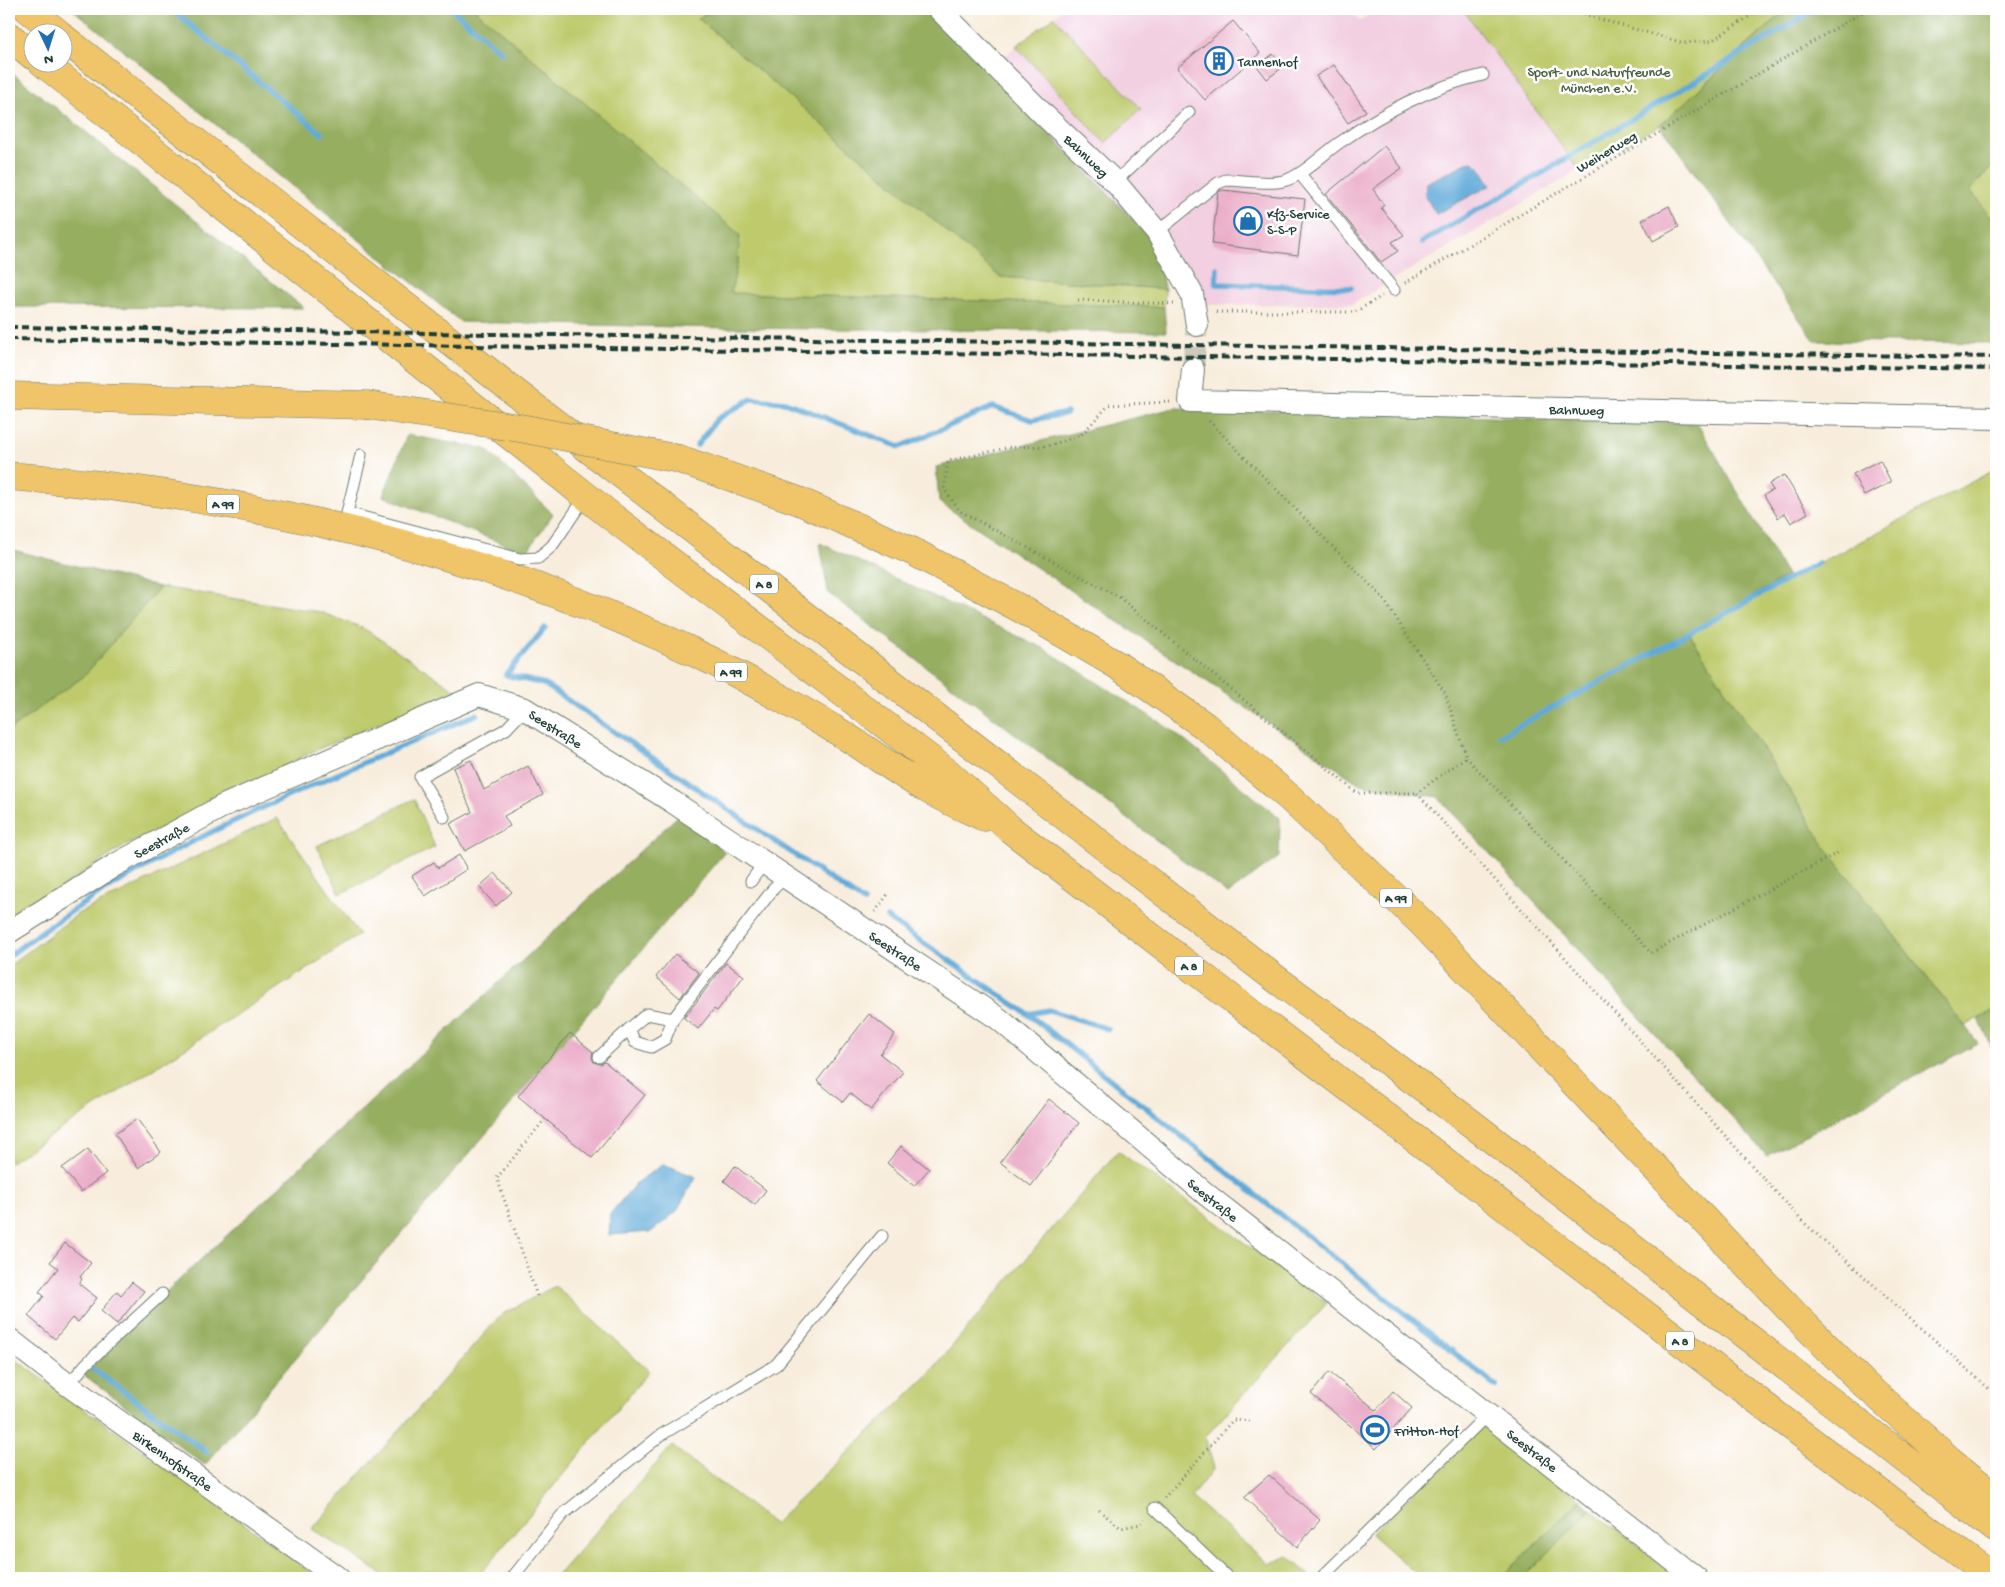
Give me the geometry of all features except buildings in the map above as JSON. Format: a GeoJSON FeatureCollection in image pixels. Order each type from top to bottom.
{"type":"FeatureCollection","features":[{"type":"Feature","properties":{"kind":"highway"},"geometry":{"type":"LineString","coordinates":[[28,9],[44,22]]}},
{"type":"Feature","properties":{"kind":"highway"},"geometry":{"type":"LineString","coordinates":[[9,36],[22,47]]}},
{"type":"Feature","properties":{"kind":"highway","name":"A 8"},"geometry":{"type":"LineString","coordinates":[[72,45],[508,387],[1268,973],[1478,1129],[1996,1529]]}},
{"type":"Feature","properties":{"kind":"highway","name":"A 8"},"geometry":{"type":"LineString","coordinates":[[55,72],[586,496],[948,773],[1010,829],[1993,1578]]}},
{"type":"Feature","properties":{"kind":"highway","name":"A 99"},"geometry":{"type":"LineString","coordinates":[[9,396],[367,405],[520,428],[679,460],[799,501],[912,551],[1021,609],[1109,660],[1205,726],[1291,799],[1421,922],[1797,1317],[1864,1384],[1952,1462],[1996,1498]]}},
{"type":"Feature","properties":{"kind":"highway","name":"A 99"},"geometry":{"type":"LineString","coordinates":[[9,476],[143,491],[272,511],[434,552],[578,601],[712,661],[835,730],[928,790],[1010,829]]}},
{"type":"Feature","properties":{"kind":"street","name":"Bahnweg"},"geometry":{"type":"LineString","coordinates":[[939,9],[1044,115],[1115,182],[1157,232],[1192,294],[1195,314]]}},
{"type":"Feature","properties":{"kind":"street"},"geometry":{"type":"LineString","coordinates":[[1190,402],[1193,369]]}},
{"type":"Feature","properties":{"kind":"street","name":"Bahnweg"},"geometry":{"type":"LineString","coordinates":[[1190,402],[1996,418]]}},
{"type":"Feature","properties":{"kind":"street","name":"Seestraße"},"geometry":{"type":"LineString","coordinates":[[9,932],[115,864],[226,805],[479,695],[525,710],[673,802],[999,1019],[1207,1195],[1696,1578]]}},
{"type":"Feature","properties":{"kind":"street","name":"Birkenhofstraße"},"geometry":{"type":"LineString","coordinates":[[9,1339],[68,1385],[338,1578]]}},
{"type":"Feature","properties":{"kind":"lane"},"geometry":{"type":"LineString","coordinates":[[1157,232],[1218,183],[1226,180],[1284,181],[1300,174],[1334,146],[1394,108],[1447,85],[1483,76]]}},
{"type":"Feature","properties":{"kind":"lane"},"geometry":{"type":"LineString","coordinates":[[1115,182],[1189,112]]}},
{"type":"Feature","properties":{"kind":"lane"},"geometry":{"type":"LineString","coordinates":[[1300,174],[1394,290]]}},
{"type":"Feature","properties":{"kind":"lane"},"geometry":{"type":"LineString","coordinates":[[361,455],[347,513],[520,559],[538,558],[552,546],[586,496]]}},
{"type":"Feature","properties":{"kind":"lane"},"geometry":{"type":"LineString","coordinates":[[444,817],[420,776],[506,729],[525,710]]}},
{"type":"Feature","properties":{"kind":"lane"},"geometry":{"type":"LineString","coordinates":[[751,881],[764,863]]}},
{"type":"Feature","properties":{"kind":"lane"},"geometry":{"type":"LineString","coordinates":[[629,1029],[635,1042],[650,1047],[665,1039],[673,1019],[774,888],[785,877]]}},
{"type":"Feature","properties":{"kind":"lane"},"geometry":{"type":"LineString","coordinates":[[599,1057],[647,1014],[673,1019]]}},
{"type":"Feature","properties":{"kind":"lane"},"geometry":{"type":"LineString","coordinates":[[512,1578],[562,1516],[653,1441],[776,1365],[882,1236]]}},
{"type":"Feature","properties":{"kind":"lane"},"geometry":{"type":"LineString","coordinates":[[68,1385],[86,1364],[162,1294]]}},
{"type":"Feature","properties":{"kind":"lane"},"geometry":{"type":"LineString","coordinates":[[1321,1578],[1488,1414]]}},
{"type":"Feature","properties":{"kind":"lane"},"geometry":{"type":"LineString","coordinates":[[1155,1508],[1228,1578]]}},
{"type":"Feature","properties":{"kind":"path"},"geometry":{"type":"LineString","coordinates":[[1575,9],[1592,17],[1684,44],[1711,41],[1761,9]]}},
{"type":"Feature","properties":{"kind":"path","name":"Weiherweg"},"geometry":{"type":"LineString","coordinates":[[1195,314],[1355,312],[1868,9]]}},
{"type":"Feature","properties":{"kind":"path"},"geometry":{"type":"LineString","coordinates":[[1078,300],[1195,314]]}},
{"type":"Feature","properties":{"kind":"path"},"geometry":{"type":"LineString","coordinates":[[1466,757],[1417,793],[1357,794],[1119,597],[960,511],[944,489],[948,460],[1011,447],[1048,446],[1081,435],[1109,405],[1190,402],[1382,598],[1445,693],[1466,757],[1651,953],[1841,851]]}},
{"type":"Feature","properties":{"kind":"path"},"geometry":{"type":"LineString","coordinates":[[1417,793],[1801,1220],[1996,1395]]}},
{"type":"Feature","properties":{"kind":"path"},"geometry":{"type":"LineString","coordinates":[[537,1296],[497,1178],[545,1118]]}},
{"type":"Feature","properties":{"kind":"path"},"geometry":{"type":"LineString","coordinates":[[1099,1510],[1121,1528],[1141,1524],[1233,1420],[1253,1421]]}},
{"type":"Feature","properties":{"kind":"shaded area"},"geometry":{"type":"Polygon","coordinates":[[[1063,9],[1349,9],[1360,21],[1377,9],[1463,9],[1579,170],[1352,304],[1191,305],[1150,237],[988,69],[1063,9]]]}},
{"type":"Feature","properties":{"kind":"green space"},"geometry":{"type":"Polygon","coordinates":[[[72,9],[474,9],[740,235],[738,260],[731,293],[1164,307],[1166,332],[725,328],[461,322],[72,9]]]}},
{"type":"Feature","properties":{"kind":"green space"},"geometry":{"type":"Polygon","coordinates":[[[474,9],[714,9],[698,18],[1000,277],[1165,289],[1164,307],[731,293],[738,260],[739,235],[474,9]]]}},
{"type":"Feature","properties":{"kind":"green space"},"geometry":{"type":"Polygon","coordinates":[[[714,9],[928,9],[1150,237],[1165,289],[1000,277],[698,18],[714,9]]]}},
{"type":"Feature","properties":{"kind":"green space","name":"Sport- und Naturfreunde München e.V."},"geometry":{"type":"Polygon","coordinates":[[[1463,9],[1787,9],[1660,125],[1579,170],[1463,9]]]}},
{"type":"Feature","properties":{"kind":"green space"},"geometry":{"type":"Polygon","coordinates":[[[1787,9],[1996,9],[1996,163],[1970,190],[1996,223],[1996,343],[1815,341],[1660,125],[1787,9]]]}},
{"type":"Feature","properties":{"kind":"green space"},"geometry":{"type":"Polygon","coordinates":[[[1054,17],[1141,109],[1105,143],[1016,46],[1054,17]]]}},
{"type":"Feature","properties":{"kind":"green space"},"geometry":{"type":"Polygon","coordinates":[[[9,70],[304,308],[9,307],[9,70]]]}},
{"type":"Feature","properties":{"kind":"green space"},"geometry":{"type":"Polygon","coordinates":[[[1996,163],[1996,223],[1970,190],[1996,163]]]}},
{"type":"Feature","properties":{"kind":"green space"},"geometry":{"type":"Polygon","coordinates":[[[1174,408],[1697,423],[1787,576],[1689,633],[1828,851],[1978,1043],[1767,1156],[1438,797],[1360,784],[939,502],[936,467],[1174,408]]]}},
{"type":"Feature","properties":{"kind":"green space"},"geometry":{"type":"Polygon","coordinates":[[[407,435],[486,449],[553,514],[526,553],[383,496],[407,435]]]}},
{"type":"Feature","properties":{"kind":"green space"},"geometry":{"type":"Polygon","coordinates":[[[1996,469],[1996,1009],[1965,1026],[1828,851],[1689,633],[1996,469]]]}},
{"type":"Feature","properties":{"kind":"green space"},"geometry":{"type":"Polygon","coordinates":[[[820,543],[1043,648],[1170,729],[1280,818],[1279,857],[1228,894],[828,593],[820,543]]]}},
{"type":"Feature","properties":{"kind":"green space"},"geometry":{"type":"Polygon","coordinates":[[[9,549],[160,587],[84,676],[9,730],[9,549]]]}},
{"type":"Feature","properties":{"kind":"green space"},"geometry":{"type":"Polygon","coordinates":[[[160,587],[320,612],[363,628],[457,691],[316,750],[123,847],[9,921],[9,730],[84,676],[160,587]]]}},
{"type":"Feature","properties":{"kind":"green space"},"geometry":{"type":"Polygon","coordinates":[[[414,799],[435,847],[340,894],[317,846],[414,799]]]}},
{"type":"Feature","properties":{"kind":"green space"},"geometry":{"type":"Polygon","coordinates":[[[679,815],[725,852],[205,1465],[80,1372],[679,815]]]}},
{"type":"Feature","properties":{"kind":"green space"},"geometry":{"type":"Polygon","coordinates":[[[277,818],[359,935],[9,1163],[9,966],[79,913],[277,818]]]}},
{"type":"Feature","properties":{"kind":"green space"},"geometry":{"type":"Polygon","coordinates":[[[1996,1009],[1996,1058],[1979,1019],[1996,1009]]]}},
{"type":"Feature","properties":{"kind":"green space"},"geometry":{"type":"Polygon","coordinates":[[[1118,1151],[1327,1303],[1205,1437],[1214,1468],[1191,1497],[1269,1564],[1288,1556],[1312,1578],[555,1578],[672,1446],[774,1524],[926,1377],[1118,1151]]]}},
{"type":"Feature","properties":{"kind":"green space"},"geometry":{"type":"Polygon","coordinates":[[[555,1286],[649,1371],[477,1578],[388,1578],[312,1529],[501,1315],[555,1286]]]}},
{"type":"Feature","properties":{"kind":"green space"},"geometry":{"type":"Polygon","coordinates":[[[9,1355],[300,1564],[318,1578],[9,1578],[9,1355]]]}},
{"type":"Feature","properties":{"kind":"green space"},"geometry":{"type":"Polygon","coordinates":[[[1481,1426],[1581,1500],[1501,1578],[1421,1578],[1371,1534],[1481,1426]]]}},
{"type":"Feature","properties":{"kind":"green space"},"geometry":{"type":"Polygon","coordinates":[[[1581,1500],[1591,1510],[1523,1578],[1501,1578],[1581,1500]]]}},
{"type":"Feature","properties":{"kind":"green space"},"geometry":{"type":"Polygon","coordinates":[[[1591,1510],[1680,1578],[1523,1578],[1591,1510]]]}},
{"type":"Feature","properties":{"kind":"water"},"geometry":{"type":"Polygon","coordinates":[[[1471,161],[1480,168],[1491,185],[1436,214],[1425,196],[1426,183],[1471,161]]]}},
{"type":"Feature","properties":{"kind":"water"},"geometry":{"type":"Polygon","coordinates":[[[664,1164],[696,1177],[676,1212],[651,1232],[609,1235],[610,1214],[637,1182],[664,1164]]]}},
{"type":"Feature","properties":{"kind":"waterway"},"geometry":{"type":"LineString","coordinates":[[171,9],[322,134]]}},
{"type":"Feature","properties":{"kind":"waterway"},"geometry":{"type":"LineString","coordinates":[[452,9],[501,52]]}},
{"type":"Feature","properties":{"kind":"waterway"},"geometry":{"type":"LineString","coordinates":[[1422,242],[1542,173],[1816,9]]}},
{"type":"Feature","properties":{"kind":"waterway"},"geometry":{"type":"LineString","coordinates":[[1217,268],[1216,284],[1351,288]]}},
{"type":"Feature","properties":{"kind":"waterway"},"geometry":{"type":"LineString","coordinates":[[697,445],[717,419],[751,399],[785,402],[900,447],[993,407],[1032,420],[1067,413]]}},
{"type":"Feature","properties":{"kind":"waterway"},"geometry":{"type":"LineString","coordinates":[[1500,736],[1818,563]]}},
{"type":"Feature","properties":{"kind":"waterway"},"geometry":{"type":"LineString","coordinates":[[545,628],[506,675],[544,684],[864,902]]}},
{"type":"Feature","properties":{"kind":"waterway"},"geometry":{"type":"LineString","coordinates":[[9,956],[62,918],[117,883],[175,851],[295,793],[477,714]]}},
{"type":"Feature","properties":{"kind":"waterway"},"geometry":{"type":"LineString","coordinates":[[887,918],[1028,1014],[1049,1010],[1108,1029]]}},
{"type":"Feature","properties":{"kind":"waterway"},"geometry":{"type":"LineString","coordinates":[[1028,1014],[1496,1386]]}},
{"type":"Feature","properties":{"kind":"waterway"},"geometry":{"type":"LineString","coordinates":[[93,1369],[207,1452]]}},
{"type":"Feature","properties":{"kind":"tunnel"},"geometry":{"type":"LineString","coordinates":[[1193,369],[1197,325]]}},
{"type":"Feature","properties":{"kind":"railway"},"geometry":{"type":"LineString","coordinates":[[9,327],[1996,357]]}},
{"type":"Feature","properties":{"kind":"railway"},"geometry":{"type":"LineString","coordinates":[[9,339],[1996,369]]}},
{"type":"Feature","properties":{"kind":"place","name":"Tannenhof"},"geometry":{"type":"Point","coordinates":[1219,61]}},
{"type":"Feature","properties":{"kind":"place","name":"Kfz-Service S-S-P"},"geometry":{"type":"Point","coordinates":[1248,221]}},
{"type":"Feature","properties":{"kind":"place","name":"Fritton-Hof"},"geometry":{"type":"Point","coordinates":[1375,1430]}}]}
